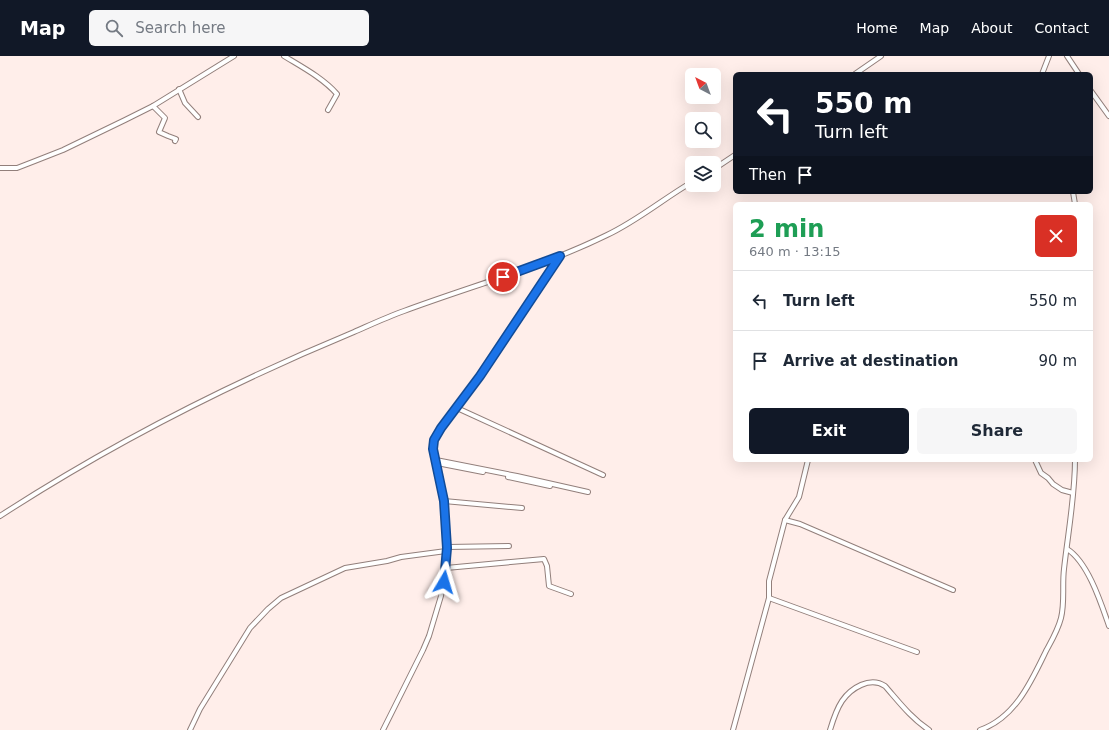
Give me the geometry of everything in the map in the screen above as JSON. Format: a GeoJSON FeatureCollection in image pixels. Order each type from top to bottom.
{"type":"FeatureCollection","features":[{"type":"Feature","properties":{"kind":"street"},"geometry":{"type":"LineString","coordinates":[[0,168],[17,168],[63,150],[153,106],[234,56]]}},
{"type":"Feature","properties":{"kind":"street"},"geometry":{"type":"LineString","coordinates":[[284,56],[332,88],[337,94],[328,110]]}},
{"type":"Feature","properties":{"kind":"street"},"geometry":{"type":"LineString","coordinates":[[859,72],[882,56]]}},
{"type":"Feature","properties":{"kind":"street"},"geometry":{"type":"LineString","coordinates":[[1043,72],[1049,56]]}},
{"type":"Feature","properties":{"kind":"street"},"geometry":{"type":"LineString","coordinates":[[1067,56],[1077,72]]}},
{"type":"Feature","properties":{"kind":"street"},"geometry":{"type":"LineString","coordinates":[[180,89],[185,103],[198,117]]}},
{"type":"Feature","properties":{"kind":"street"},"geometry":{"type":"LineString","coordinates":[[1093,94],[1109,116]]}},
{"type":"Feature","properties":{"kind":"street"},"geometry":{"type":"LineString","coordinates":[[153,106],[166,118],[159,132],[176,139],[175,141]]}},
{"type":"Feature","properties":{"kind":"street"},"geometry":{"type":"LineString","coordinates":[[721,164],[733,156]]}},
{"type":"Feature","properties":{"kind":"street"},"geometry":{"type":"LineString","coordinates":[[0,516],[37,492],[136,437],[197,404],[267,370],[403,311],[560,256],[625,226],[685,187]]}},
{"type":"Feature","properties":{"kind":"street"},"geometry":{"type":"LineString","coordinates":[[383,730],[429,636],[441,596],[446,568],[444,501],[433,449],[434,440],[509,333],[560,256]]}},
{"type":"Feature","properties":{"kind":"street"},"geometry":{"type":"LineString","coordinates":[[457,408],[603,475]]}},
{"type":"Feature","properties":{"kind":"street"},"geometry":{"type":"LineString","coordinates":[[436,461],[550,486]]}},
{"type":"Feature","properties":{"kind":"street"},"geometry":{"type":"LineString","coordinates":[[436,461],[517,476],[588,492]]}},
{"type":"Feature","properties":{"kind":"street"},"geometry":{"type":"LineString","coordinates":[[733,730],[770,598],[769,581],[786,520],[799,497],[808,462]]}},
{"type":"Feature","properties":{"kind":"street"},"geometry":{"type":"LineString","coordinates":[[1036,462],[1041,473],[1053,484],[1062,490],[1073,493]]}},
{"type":"Feature","properties":{"kind":"street"},"geometry":{"type":"LineString","coordinates":[[980,730],[988,727],[1006,715],[1022,696],[1057,632],[1062,617],[1064,570],[1073,493],[1075,462]]}},
{"type":"Feature","properties":{"kind":"street"},"geometry":{"type":"LineString","coordinates":[[444,501],[522,508]]}},
{"type":"Feature","properties":{"kind":"street"},"geometry":{"type":"LineString","coordinates":[[786,520],[800,524],[953,590]]}},
{"type":"Feature","properties":{"kind":"street"},"geometry":{"type":"LineString","coordinates":[[190,730],[204,703],[250,628],[268,608],[281,598],[345,568],[387,562],[401,557],[446,549],[509,546]]}},
{"type":"Feature","properties":{"kind":"street"},"geometry":{"type":"LineString","coordinates":[[1067,549],[1074,553],[1082,562],[1109,626]]}},
{"type":"Feature","properties":{"kind":"street"},"geometry":{"type":"LineString","coordinates":[[446,568],[544,559],[547,566],[549,586],[571,594]]}},
{"type":"Feature","properties":{"kind":"street"},"geometry":{"type":"LineString","coordinates":[[770,598],[918,652]]}},
{"type":"Feature","properties":{"kind":"street"},"geometry":{"type":"LineString","coordinates":[[830,730],[834,715],[842,701],[857,688],[875,682],[885,686],[908,713],[929,730]]}},
{"type":"Feature","properties":{"kind":"route"},"geometry":{"type":"LineString","coordinates":[[444,582],[447,548],[444,501],[433,449],[434,440],[441,428],[480,376],[560,256],[503,277]]}}]}
